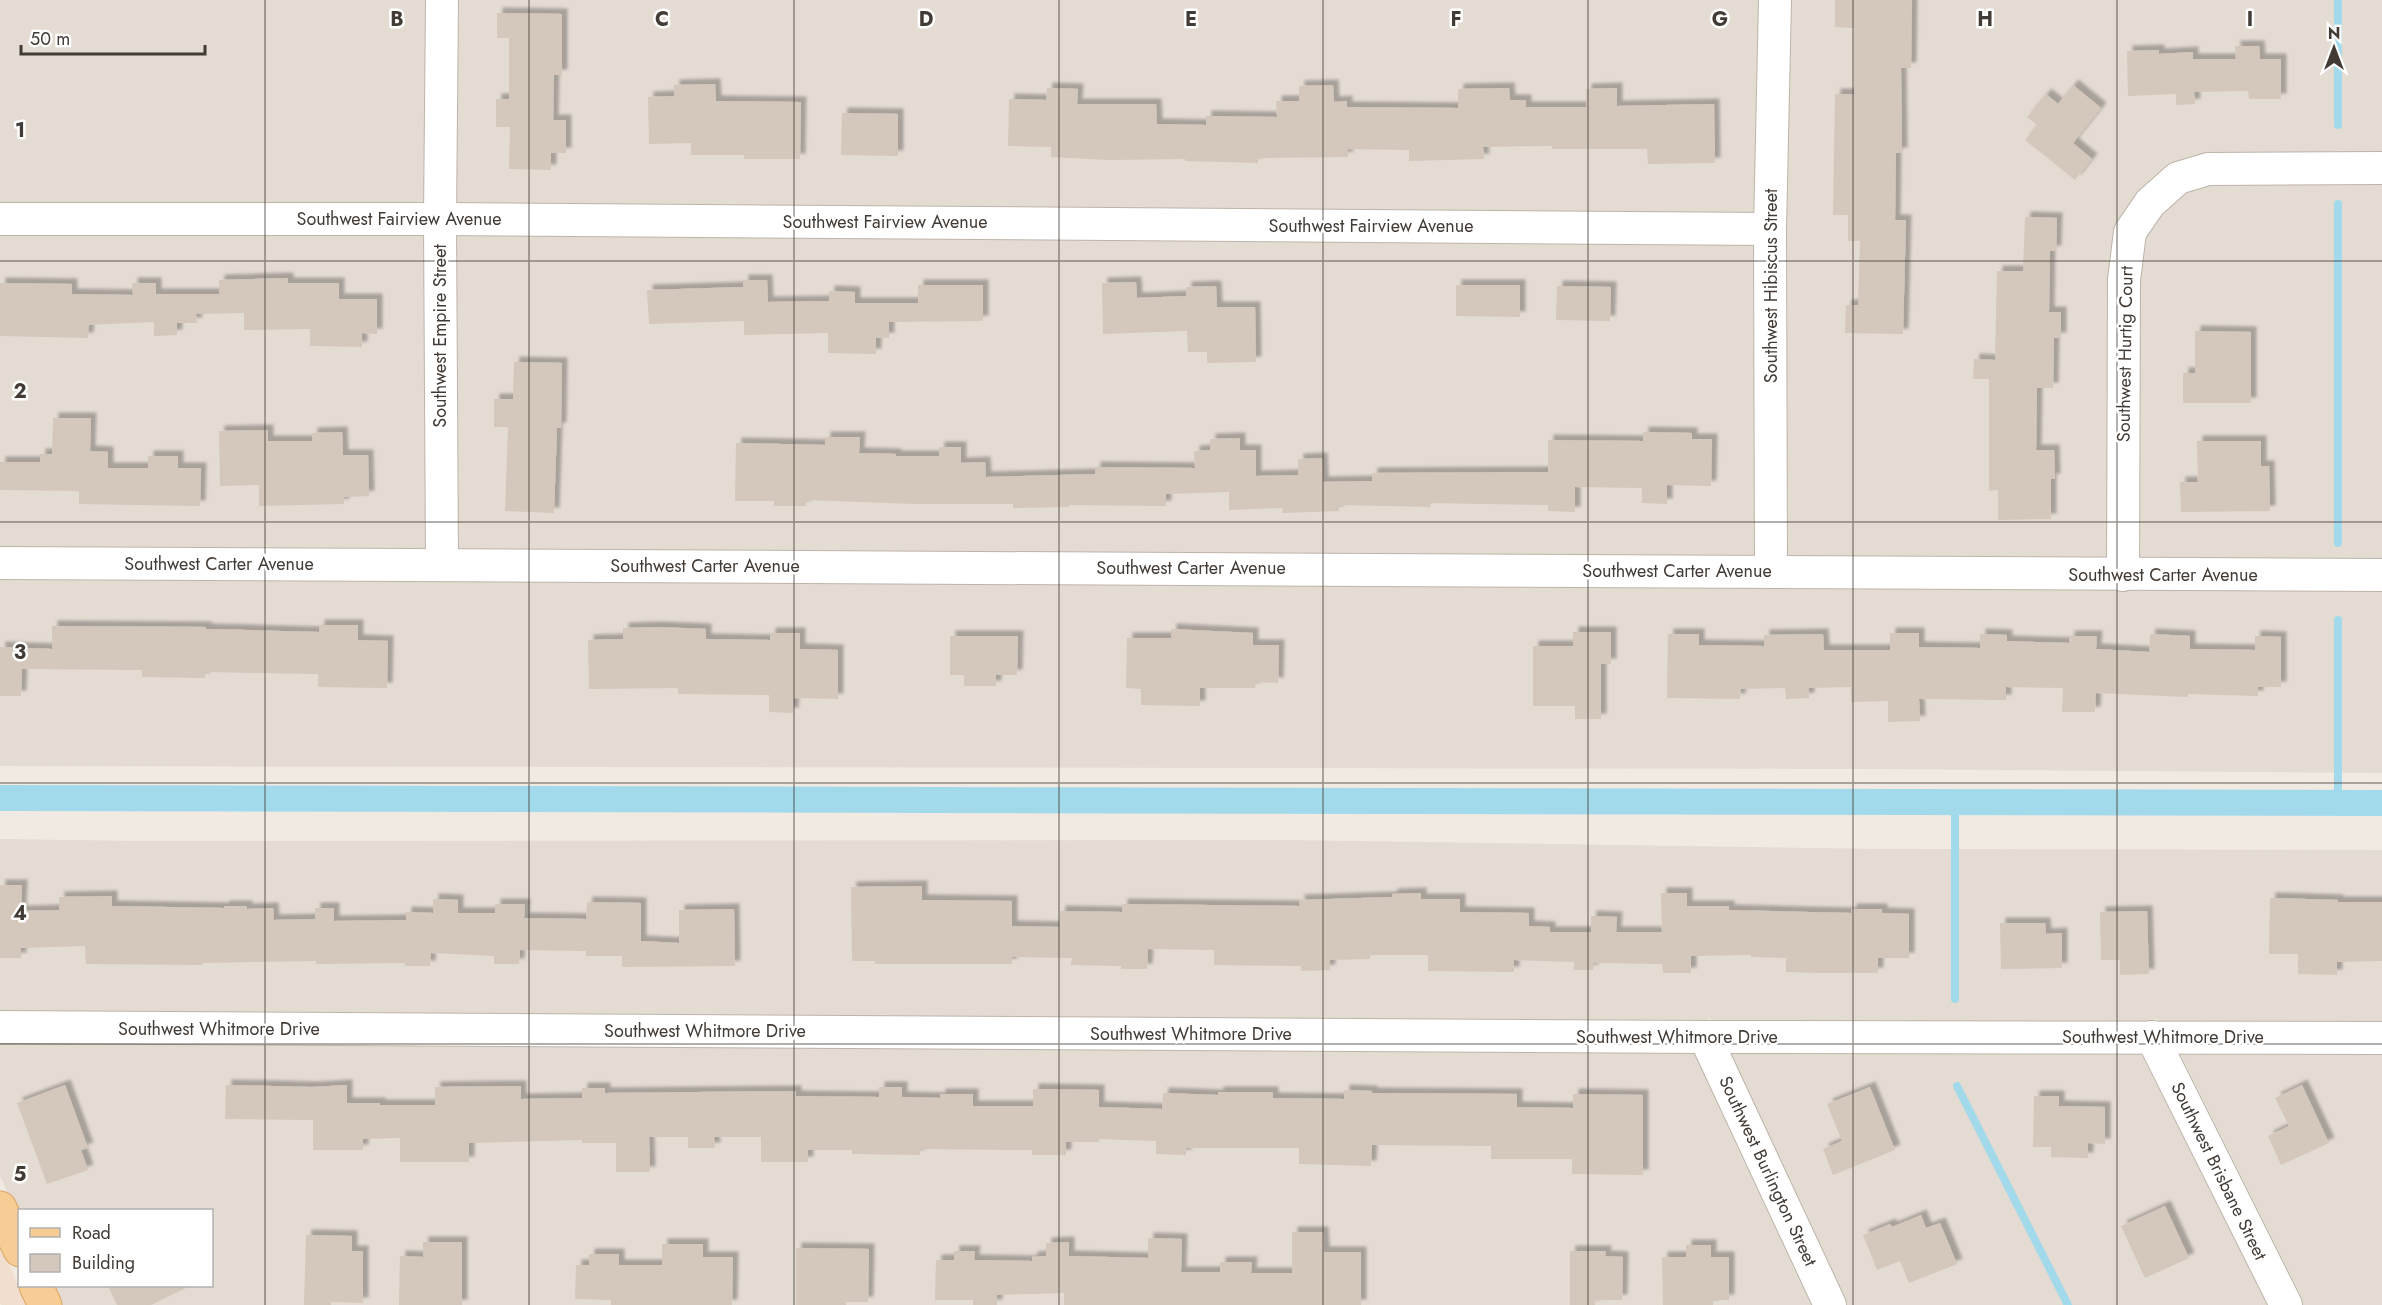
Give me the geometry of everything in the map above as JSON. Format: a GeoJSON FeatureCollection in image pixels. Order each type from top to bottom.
{"type":"FeatureCollection","features":[{"type":"Feature","properties":{"kind":"main road"},"geometry":{"type":"LineString","coordinates":[[0,1208],[18,1246]]}},
{"type":"Feature","properties":{"kind":"main road"},"geometry":{"type":"LineString","coordinates":[[36,1287],[45,1305]]}},
{"type":"Feature","properties":{"kind":"street","name":"Southwest Empire Street"},"geometry":{"type":"LineString","coordinates":[[442,0],[440,219],[442,564]]}},
{"type":"Feature","properties":{"kind":"street","name":"Southwest Hibiscus Street"},"geometry":{"type":"LineString","coordinates":[[1772,572],[1770,229],[1775,0]]}},
{"type":"Feature","properties":{"kind":"street","name":"Southwest Hurtig Court"},"geometry":{"type":"LineString","coordinates":[[2123,575],[2124,280],[2130,232],[2150,203],[2178,178],[2208,169],[2382,168]]}},
{"type":"Feature","properties":{"kind":"street","name":"Southwest Fairview Avenue"},"geometry":{"type":"LineString","coordinates":[[0,219],[440,219],[1770,229]]}},
{"type":"Feature","properties":{"kind":"street","name":"Southwest Carter Avenue"},"geometry":{"type":"LineString","coordinates":[[0,563],[2382,575]]}},
{"type":"Feature","properties":{"kind":"street","name":"Southwest Whitmore Drive"},"geometry":{"type":"LineString","coordinates":[[0,1027],[1705,1037],[2382,1038]]}},
{"type":"Feature","properties":{"kind":"street","name":"Southwest Burlington Street"},"geometry":{"type":"LineString","coordinates":[[1705,1037],[1830,1305]]}},
{"type":"Feature","properties":{"kind":"street","name":"Southwest Brisbane Street"},"geometry":{"type":"LineString","coordinates":[[2152,1037],[2286,1305]]}},
{"type":"Feature","properties":{"kind":"shaded area"},"geometry":{"type":"Polygon","coordinates":[[[0,0],[430,0],[427,205],[0,204],[0,0]]]}},
{"type":"Feature","properties":{"kind":"shaded area"},"geometry":{"type":"Polygon","coordinates":[[[455,0],[1762,0],[1757,215],[453,205],[455,0]]]}},
{"type":"Feature","properties":{"kind":"shaded area"},"geometry":{"type":"Polygon","coordinates":[[[1788,0],[2382,0],[2382,154],[2142,192],[2111,560],[1784,558],[1782,229],[1788,0]]]}},
{"type":"Feature","properties":{"kind":"shaded area"},"geometry":{"type":"Polygon","coordinates":[[[2382,182],[2382,561],[2136,560],[2137,281],[2142,238],[2159,213],[2184,191],[2210,183],[2382,182]]]}},
{"type":"Feature","properties":{"kind":"shaded area"},"geometry":{"type":"Polygon","coordinates":[[[0,233],[427,234],[429,550],[0,549],[0,233]]]}},
{"type":"Feature","properties":{"kind":"shaded area"},"geometry":{"type":"Polygon","coordinates":[[[453,234],[1757,243],[1759,558],[455,550],[453,234]]]}},
{"type":"Feature","properties":{"kind":"shaded area"},"geometry":{"type":"Polygon","coordinates":[[[0,578],[2382,590],[2382,773],[1882,769],[0,766],[0,578]]]}},
{"type":"Feature","properties":{"kind":"shaded area"},"geometry":{"type":"Polygon","coordinates":[[[0,839],[143,841],[1285,840],[1885,849],[2382,850],[2382,1023],[2160,1023],[2157,1018],[2149,1023],[1713,1023],[1710,1018],[1702,1023],[0,1013],[0,839]]]}},
{"type":"Feature","properties":{"kind":"shaded area"},"geometry":{"type":"Polygon","coordinates":[[[0,1042],[1697,1052],[1816,1305],[61,1305],[52,1287],[213,1287],[213,1209],[18,1209],[18,1215],[0,1176],[0,1042]]]}},
{"type":"Feature","properties":{"kind":"shaded area"},"geometry":{"type":"Polygon","coordinates":[[[2145,1051],[2271,1305],[1845,1305],[1726,1052],[2145,1051]]]}},
{"type":"Feature","properties":{"kind":"shaded area"},"geometry":{"type":"Polygon","coordinates":[[[2174,1051],[2382,1052],[2382,1305],[2301,1305],[2174,1051]]]}},
{"type":"Feature","properties":{"kind":"shaded area"},"geometry":{"type":"Polygon","coordinates":[[[0,1241],[26,1305],[1,1305],[0,1241]]]}},
{"type":"Feature","properties":{"kind":"building"},"geometry":{"type":"Polygon","coordinates":[[[1835,0],[1912,0],[1911,68],[1901,68],[1902,153],[1896,153],[1895,220],[1906,220],[1903,334],[1845,333],[1846,305],[1858,305],[1860,241],[1848,241],[1848,215],[1833,215],[1835,94],[1854,94],[1854,28],[1835,27],[1835,0]]]}},
{"type":"Feature","properties":{"kind":"building"},"geometry":{"type":"Polygon","coordinates":[[[497,13],[562,14],[562,75],[554,75],[553,120],[566,120],[566,153],[551,153],[551,170],[509,169],[510,127],[496,127],[496,99],[509,99],[509,38],[497,38],[497,13]]]}},
{"type":"Feature","properties":{"kind":"building"},"geometry":{"type":"Polygon","coordinates":[[[2235,46],[2259,46],[2260,59],[2281,59],[2281,99],[2249,99],[2248,91],[2194,92],[2195,104],[2176,105],[2176,94],[2128,96],[2127,51],[2159,50],[2159,54],[2193,52],[2193,59],[2236,59],[2235,46]]]}},
{"type":"Feature","properties":{"kind":"building"},"geometry":{"type":"Polygon","coordinates":[[[715,84],[716,101],[801,102],[800,159],[744,159],[744,155],[691,155],[691,143],[649,144],[648,97],[674,96],[674,85],[715,84]]]}},
{"type":"Feature","properties":{"kind":"building"},"geometry":{"type":"Polygon","coordinates":[[[1333,85],[1334,102],[1347,101],[1347,107],[1458,108],[1458,89],[1509,88],[1510,100],[1526,100],[1526,107],[1586,107],[1586,89],[1617,88],[1617,106],[1714,104],[1715,163],[1648,164],[1647,149],[1552,149],[1552,146],[1483,147],[1484,159],[1409,161],[1409,150],[1348,149],[1348,157],[1258,158],[1258,163],[1185,161],[1185,159],[1109,160],[1051,157],[1051,147],[1008,146],[1009,99],[1046,100],[1047,88],[1078,89],[1077,104],[1156,104],[1157,124],[1206,125],[1206,116],[1277,117],[1276,101],[1299,101],[1299,86],[1333,85]]]}},
{"type":"Feature","properties":{"kind":"building"},"geometry":{"type":"Polygon","coordinates":[[[2073,85],[2101,108],[2073,143],[2092,159],[2075,180],[2025,140],[2037,125],[2027,117],[2046,94],[2058,104],[2073,85]]]}},
{"type":"Feature","properties":{"kind":"building"},"geometry":{"type":"Polygon","coordinates":[[[842,113],[898,114],[898,156],[841,155],[842,113]]]}},
{"type":"Feature","properties":{"kind":"building"},"geometry":{"type":"Polygon","coordinates":[[[2025,217],[2057,218],[2056,251],[2050,251],[2049,312],[2061,312],[2061,338],[2054,338],[2053,388],[2037,388],[2036,450],[2054,450],[2055,479],[2051,479],[2051,519],[1998,520],[1998,490],[1989,491],[1989,379],[1973,379],[1974,359],[1995,360],[1997,271],[2023,271],[2025,217]]]}},
{"type":"Feature","properties":{"kind":"building"},"geometry":{"type":"Polygon","coordinates":[[[288,278],[288,283],[339,283],[339,299],[377,299],[377,334],[362,333],[362,347],[310,346],[310,329],[244,330],[244,313],[196,314],[197,323],[177,323],[177,335],[154,336],[154,322],[89,325],[88,338],[0,336],[0,283],[72,284],[72,294],[133,295],[132,283],[156,283],[156,294],[219,294],[219,280],[288,278]]]}},
{"type":"Feature","properties":{"kind":"building"},"geometry":{"type":"Polygon","coordinates":[[[743,280],[767,280],[768,302],[829,301],[829,291],[855,292],[855,303],[918,303],[918,285],[983,285],[983,321],[889,322],[889,338],[876,338],[876,354],[828,353],[828,333],[744,335],[744,321],[649,324],[647,290],[743,287],[743,280]]]}},
{"type":"Feature","properties":{"kind":"building"},"geometry":{"type":"Polygon","coordinates":[[[1136,282],[1137,298],[1186,296],[1186,287],[1216,286],[1217,307],[1255,307],[1256,362],[1207,363],[1207,352],[1188,352],[1187,331],[1103,334],[1102,283],[1136,282]]]}},
{"type":"Feature","properties":{"kind":"building"},"geometry":{"type":"Polygon","coordinates":[[[1456,285],[1520,285],[1520,317],[1456,316],[1456,285]]]}},
{"type":"Feature","properties":{"kind":"building"},"geometry":{"type":"Polygon","coordinates":[[[1557,286],[1611,287],[1610,321],[1556,320],[1557,286]]]}},
{"type":"Feature","properties":{"kind":"building"},"geometry":{"type":"Polygon","coordinates":[[[2195,331],[2251,332],[2251,403],[2183,403],[2183,373],[2195,373],[2195,331]]]}},
{"type":"Feature","properties":{"kind":"building"},"geometry":{"type":"Polygon","coordinates":[[[514,362],[562,363],[561,428],[557,428],[554,513],[505,511],[508,427],[494,427],[494,399],[513,399],[514,362]]]}},
{"type":"Feature","properties":{"kind":"building"},"geometry":{"type":"Polygon","coordinates":[[[53,418],[91,418],[90,451],[108,452],[108,468],[148,468],[148,456],[178,456],[178,468],[201,468],[200,506],[79,504],[79,491],[0,490],[0,462],[40,462],[40,454],[52,454],[53,418]]]}},
{"type":"Feature","properties":{"kind":"building"},"geometry":{"type":"Polygon","coordinates":[[[268,430],[268,441],[312,441],[312,433],[342,432],[343,455],[368,455],[369,496],[344,497],[344,504],[259,506],[259,485],[220,486],[219,431],[268,430]]]}},
{"type":"Feature","properties":{"kind":"building"},"geometry":{"type":"Polygon","coordinates":[[[1643,432],[1692,433],[1692,439],[1712,439],[1711,486],[1667,485],[1667,504],[1642,503],[1642,488],[1575,487],[1575,512],[1548,511],[1548,505],[1431,503],[1430,507],[1339,505],[1339,511],[1283,513],[1282,508],[1229,510],[1229,492],[1166,494],[1166,506],[1069,505],[1069,507],[1013,508],[1013,504],[915,504],[806,500],[806,506],[774,506],[774,501],[735,501],[736,443],[825,445],[825,437],[860,437],[859,453],[896,454],[896,456],[939,456],[939,447],[961,447],[961,463],[985,462],[986,477],[1095,474],[1095,467],[1195,468],[1194,451],[1210,450],[1210,439],[1240,438],[1240,450],[1256,450],[1256,476],[1298,475],[1298,459],[1322,458],[1323,482],[1372,481],[1372,473],[1548,472],[1548,440],[1643,441],[1643,432]]]}},
{"type":"Feature","properties":{"kind":"building"},"geometry":{"type":"Polygon","coordinates":[[[2197,441],[2261,441],[2261,466],[2269,466],[2270,511],[2181,512],[2180,482],[2198,482],[2197,441]]]}},
{"type":"Feature","properties":{"kind":"building"},"geometry":{"type":"Polygon","coordinates":[[[319,625],[358,625],[358,640],[388,641],[387,688],[318,687],[318,674],[205,672],[205,678],[142,677],[142,670],[22,669],[21,696],[0,696],[0,647],[52,649],[52,626],[206,627],[206,629],[319,632],[319,625]]]}},
{"type":"Feature","properties":{"kind":"building"},"geometry":{"type":"Polygon","coordinates":[[[623,628],[706,629],[706,639],[770,640],[770,633],[800,633],[800,649],[838,650],[838,699],[794,698],[793,713],[769,712],[769,695],[678,694],[678,688],[589,689],[588,640],[623,639],[623,628]]]}},
{"type":"Feature","properties":{"kind":"building"},"geometry":{"type":"Polygon","coordinates":[[[1171,629],[1253,633],[1253,645],[1279,645],[1278,683],[1256,682],[1255,688],[1200,688],[1200,706],[1141,705],[1141,689],[1126,688],[1127,638],[1171,638],[1171,629]]]}},
{"type":"Feature","properties":{"kind":"building"},"geometry":{"type":"Polygon","coordinates":[[[1573,632],[1611,632],[1611,664],[1601,664],[1601,719],[1575,719],[1575,706],[1533,706],[1533,646],[1573,646],[1573,632]]]}},
{"type":"Feature","properties":{"kind":"building"},"geometry":{"type":"Polygon","coordinates":[[[1890,633],[1919,633],[1919,647],[1980,648],[1980,634],[2007,635],[2007,641],[2069,643],[2069,636],[2097,636],[2096,649],[2149,652],[2150,634],[2190,636],[2190,649],[2255,650],[2255,636],[2281,637],[2281,687],[2258,687],[2258,696],[2188,694],[2188,697],[2096,693],[2095,712],[2062,712],[2063,688],[2006,687],[2006,700],[1919,699],[1920,721],[1888,722],[1888,701],[1851,702],[1851,687],[1809,688],[1809,698],[1786,699],[1785,688],[1741,689],[1740,699],[1667,698],[1668,634],[1699,634],[1699,645],[1764,646],[1764,635],[1823,634],[1824,650],[1890,650],[1890,633]]]}},
{"type":"Feature","properties":{"kind":"building"},"geometry":{"type":"Polygon","coordinates":[[[950,636],[1018,636],[1017,675],[996,675],[996,686],[964,686],[964,675],[950,675],[950,636]]]}},
{"type":"Feature","properties":{"kind":"building"},"geometry":{"type":"Polygon","coordinates":[[[0,885],[22,885],[21,911],[59,910],[59,897],[112,896],[112,906],[273,908],[274,920],[315,919],[315,908],[334,908],[334,921],[406,920],[406,912],[433,913],[433,899],[458,900],[458,913],[495,913],[495,904],[525,904],[524,918],[586,919],[587,902],[641,903],[641,941],[679,943],[679,910],[734,909],[735,966],[622,967],[622,956],[586,956],[586,951],[520,950],[519,964],[494,964],[494,956],[431,953],[430,966],[405,966],[405,963],[316,964],[316,961],[202,963],[202,965],[86,964],[85,946],[21,948],[21,958],[0,958],[0,885]]]}},
{"type":"Feature","properties":{"kind":"building"},"geometry":{"type":"Polygon","coordinates":[[[922,886],[922,900],[1012,901],[1012,926],[1059,927],[1060,911],[1122,912],[1122,904],[1300,906],[1299,900],[1392,897],[1392,894],[1421,893],[1421,899],[1460,899],[1460,912],[1529,913],[1529,926],[1550,927],[1550,932],[1591,932],[1591,916],[1617,917],[1616,932],[1662,932],[1661,893],[1687,893],[1687,906],[1729,906],[1729,910],[1851,913],[1851,909],[1882,909],[1882,913],[1909,914],[1909,958],[1878,958],[1878,973],[1786,972],[1786,958],[1751,957],[1751,955],[1691,956],[1691,973],[1663,973],[1662,964],[1594,963],[1593,970],[1574,970],[1574,962],[1514,960],[1514,972],[1428,971],[1428,955],[1370,955],[1370,959],[1330,960],[1330,970],[1301,971],[1301,966],[1214,965],[1214,950],[1148,949],[1147,969],[1071,965],[1072,958],[1012,957],[1012,964],[875,964],[875,961],[852,961],[851,887],[922,886]]]}},
{"type":"Feature","properties":{"kind":"building"},"geometry":{"type":"Polygon","coordinates":[[[2270,898],[2382,902],[2382,961],[2337,962],[2337,975],[2298,974],[2298,954],[2269,954],[2270,898]]]}},
{"type":"Feature","properties":{"kind":"building"},"geometry":{"type":"Polygon","coordinates":[[[2147,911],[2149,974],[2120,975],[2120,960],[2101,960],[2100,912],[2147,911]]]}},
{"type":"Feature","properties":{"kind":"building"},"geometry":{"type":"Polygon","coordinates":[[[2000,923],[2045,923],[2046,934],[2062,933],[2062,968],[2001,969],[2000,923]]]}},
{"type":"Feature","properties":{"kind":"building"},"geometry":{"type":"Polygon","coordinates":[[[65,1085],[88,1148],[81,1150],[88,1170],[47,1184],[17,1103],[65,1085]]]}},
{"type":"Feature","properties":{"kind":"building"},"geometry":{"type":"Polygon","coordinates":[[[226,1085],[312,1087],[347,1085],[347,1103],[380,1103],[380,1105],[435,1105],[435,1087],[521,1086],[521,1099],[582,1098],[582,1088],[605,1088],[605,1093],[796,1091],[796,1096],[879,1097],[879,1087],[902,1087],[902,1097],[940,1098],[940,1094],[973,1094],[973,1106],[1033,1106],[1033,1089],[1099,1090],[1099,1107],[1162,1109],[1163,1093],[1218,1095],[1218,1092],[1273,1092],[1273,1098],[1344,1099],[1344,1090],[1372,1091],[1372,1093],[1517,1094],[1517,1107],[1573,1108],[1573,1094],[1643,1095],[1643,1175],[1572,1174],[1572,1159],[1491,1159],[1491,1146],[1372,1145],[1371,1166],[1299,1164],[1299,1148],[1186,1148],[1186,1155],[1156,1154],[1156,1141],[1099,1139],[1099,1142],[1066,1142],[1066,1155],[1032,1155],[1032,1150],[920,1149],[920,1155],[852,1154],[852,1150],[808,1150],[808,1162],[761,1162],[761,1137],[714,1137],[715,1148],[688,1148],[688,1137],[649,1137],[650,1172],[616,1172],[616,1143],[582,1143],[582,1140],[469,1143],[469,1162],[400,1162],[400,1138],[363,1139],[363,1150],[313,1150],[313,1120],[225,1119],[226,1085]]]}},
{"type":"Feature","properties":{"kind":"building"},"geometry":{"type":"Polygon","coordinates":[[[2302,1085],[2329,1143],[2281,1165],[2268,1136],[2289,1126],[2275,1098],[2302,1085]]]}},
{"type":"Feature","properties":{"kind":"building"},"geometry":{"type":"Polygon","coordinates":[[[1870,1087],[1895,1150],[1833,1175],[1823,1149],[1842,1141],[1827,1104],[1870,1087]]]}},
{"type":"Feature","properties":{"kind":"building"},"geometry":{"type":"Polygon","coordinates":[[[2034,1096],[2059,1096],[2059,1106],[2105,1107],[2105,1144],[2088,1143],[2088,1158],[2051,1157],[2051,1147],[2033,1147],[2034,1096]]]}},
{"type":"Feature","properties":{"kind":"building"},"geometry":{"type":"Polygon","coordinates":[[[2165,1206],[2189,1258],[2145,1278],[2121,1226],[2165,1206]]]}},
{"type":"Feature","properties":{"kind":"building"},"geometry":{"type":"Polygon","coordinates":[[[1921,1215],[1926,1228],[1940,1223],[1957,1264],[1909,1283],[1900,1261],[1877,1270],[1863,1235],[1890,1224],[1892,1227],[1921,1215]]]}},
{"type":"Feature","properties":{"kind":"building"},"geometry":{"type":"Polygon","coordinates":[[[1292,1232],[1323,1232],[1324,1252],[1361,1252],[1361,1305],[1064,1305],[1064,1293],[997,1295],[997,1305],[973,1305],[973,1300],[935,1300],[936,1260],[954,1260],[954,1251],[975,1251],[974,1260],[1032,1261],[1032,1257],[1046,1256],[1046,1243],[1069,1242],[1069,1256],[1148,1258],[1148,1238],[1182,1239],[1181,1272],[1220,1272],[1220,1262],[1252,1262],[1251,1273],[1292,1273],[1292,1232]]]}},
{"type":"Feature","properties":{"kind":"building"},"geometry":{"type":"Polygon","coordinates":[[[306,1235],[352,1236],[352,1251],[363,1251],[363,1303],[331,1302],[331,1305],[304,1305],[306,1235]]]}},
{"type":"Feature","properties":{"kind":"building"},"geometry":{"type":"Polygon","coordinates":[[[423,1242],[462,1242],[462,1305],[399,1305],[400,1256],[423,1257],[423,1242]]]}},
{"type":"Feature","properties":{"kind":"building"},"geometry":{"type":"Polygon","coordinates":[[[662,1244],[703,1244],[703,1257],[733,1257],[732,1305],[611,1305],[611,1300],[575,1299],[576,1265],[589,1265],[589,1254],[619,1254],[619,1265],[662,1265],[662,1244]]]}},
{"type":"Feature","properties":{"kind":"building"},"geometry":{"type":"Polygon","coordinates":[[[1686,1245],[1711,1245],[1711,1257],[1729,1257],[1729,1300],[1713,1300],[1713,1305],[1663,1305],[1662,1257],[1686,1257],[1686,1245]]]}},
{"type":"Feature","properties":{"kind":"building"},"geometry":{"type":"Polygon","coordinates":[[[796,1248],[869,1249],[868,1302],[846,1302],[846,1305],[796,1305],[796,1248]]]}},
{"type":"Feature","properties":{"kind":"building"},"geometry":{"type":"Polygon","coordinates":[[[1570,1251],[1606,1251],[1605,1256],[1623,1257],[1622,1300],[1595,1300],[1595,1305],[1570,1305],[1570,1251]]]}},
{"type":"Feature","properties":{"kind":"building"},"geometry":{"type":"Polygon","coordinates":[[[108,1287],[188,1287],[151,1305],[117,1305],[108,1287]]]}},
{"type":"Feature","properties":{"kind":"waterway"},"geometry":{"type":"LineString","coordinates":[[2338,0],[2338,125]]}},
{"type":"Feature","properties":{"kind":"waterway"},"geometry":{"type":"LineString","coordinates":[[2338,204],[2338,543]]}},
{"type":"Feature","properties":{"kind":"waterway"},"geometry":{"type":"LineString","coordinates":[[2338,620],[2338,803]]}},
{"type":"Feature","properties":{"kind":"waterway"},"geometry":{"type":"LineString","coordinates":[[0,798],[2382,803]]}},
{"type":"Feature","properties":{"kind":"waterway"},"geometry":{"type":"LineString","coordinates":[[1955,802],[1955,999]]}},
{"type":"Feature","properties":{"kind":"waterway"},"geometry":{"type":"LineString","coordinates":[[1957,1086],[2068,1305]]}}]}
